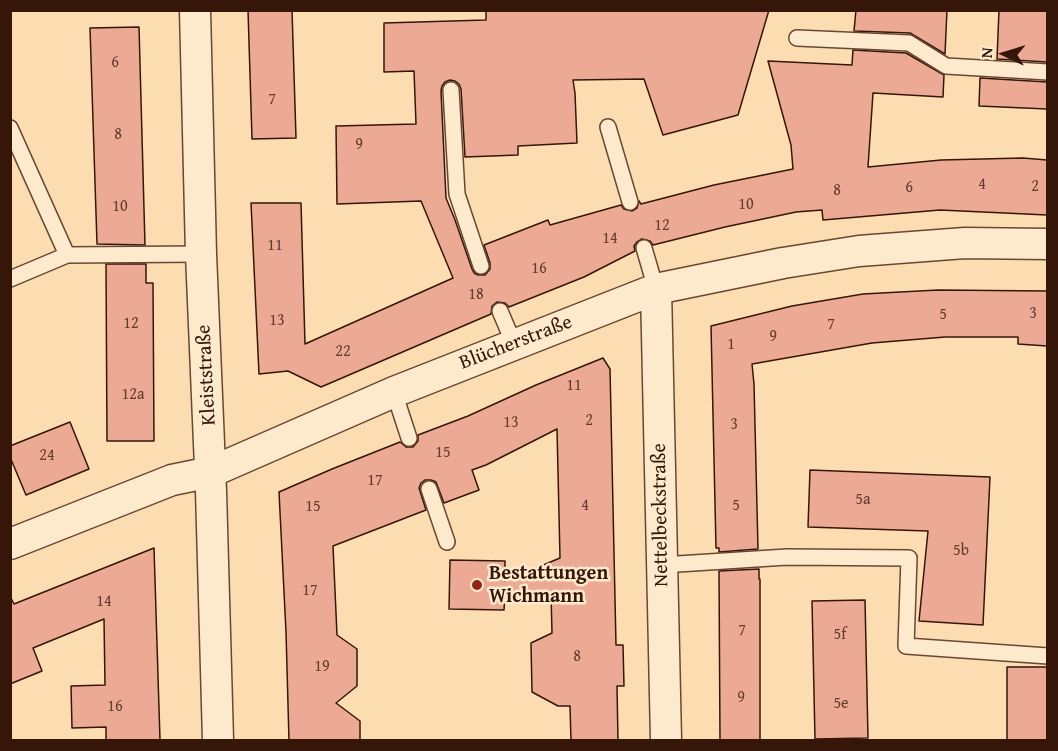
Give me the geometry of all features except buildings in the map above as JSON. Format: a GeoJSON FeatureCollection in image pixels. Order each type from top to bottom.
{"type":"FeatureCollection","features":[{"type":"Feature","properties":{"kind":"street","name":"Kleiststraße"},"geometry":{"type":"LineString","coordinates":[[195,10],[218,741]]}},
{"type":"Feature","properties":{"kind":"street","name":"Blücherstraße"},"geometry":{"type":"LineString","coordinates":[[10,544],[172,480],[211,472],[394,392],[656,289],[783,263],[859,251],[965,243],[1047,244]]}},
{"type":"Feature","properties":{"kind":"street","name":"Nettelbeckstraße"},"geometry":{"type":"LineString","coordinates":[[656,289],[666,741]]}},
{"type":"Feature","properties":{"kind":"lane"},"geometry":{"type":"LineString","coordinates":[[797,38],[909,43],[946,66],[1047,72]]}},
{"type":"Feature","properties":{"kind":"lane"},"geometry":{"type":"LineString","coordinates":[[451,90],[457,194],[480,266]]}},
{"type":"Feature","properties":{"kind":"lane"},"geometry":{"type":"LineString","coordinates":[[608,127],[630,202]]}},
{"type":"Feature","properties":{"kind":"lane"},"geometry":{"type":"LineString","coordinates":[[10,128],[67,255]]}},
{"type":"Feature","properties":{"kind":"lane"},"geometry":{"type":"LineString","coordinates":[[644,248],[656,289]]}},
{"type":"Feature","properties":{"kind":"lane"},"geometry":{"type":"LineString","coordinates":[[10,279],[67,255],[201,254]]}},
{"type":"Feature","properties":{"kind":"lane"},"geometry":{"type":"LineString","coordinates":[[500,310],[514,344]]}},
{"type":"Feature","properties":{"kind":"lane"},"geometry":{"type":"LineString","coordinates":[[394,392],[409,438]]}},
{"type":"Feature","properties":{"kind":"lane"},"geometry":{"type":"LineString","coordinates":[[429,489],[447,542]]}},
{"type":"Feature","properties":{"kind":"lane"},"geometry":{"type":"LineString","coordinates":[[662,565],[787,557],[909,558],[906,646],[1047,656]]}},
{"type":"Feature","properties":{"kind":"place","name":"Bestattungen Wichmann"},"geometry":{"type":"Point","coordinates":[477,585]}}]}
